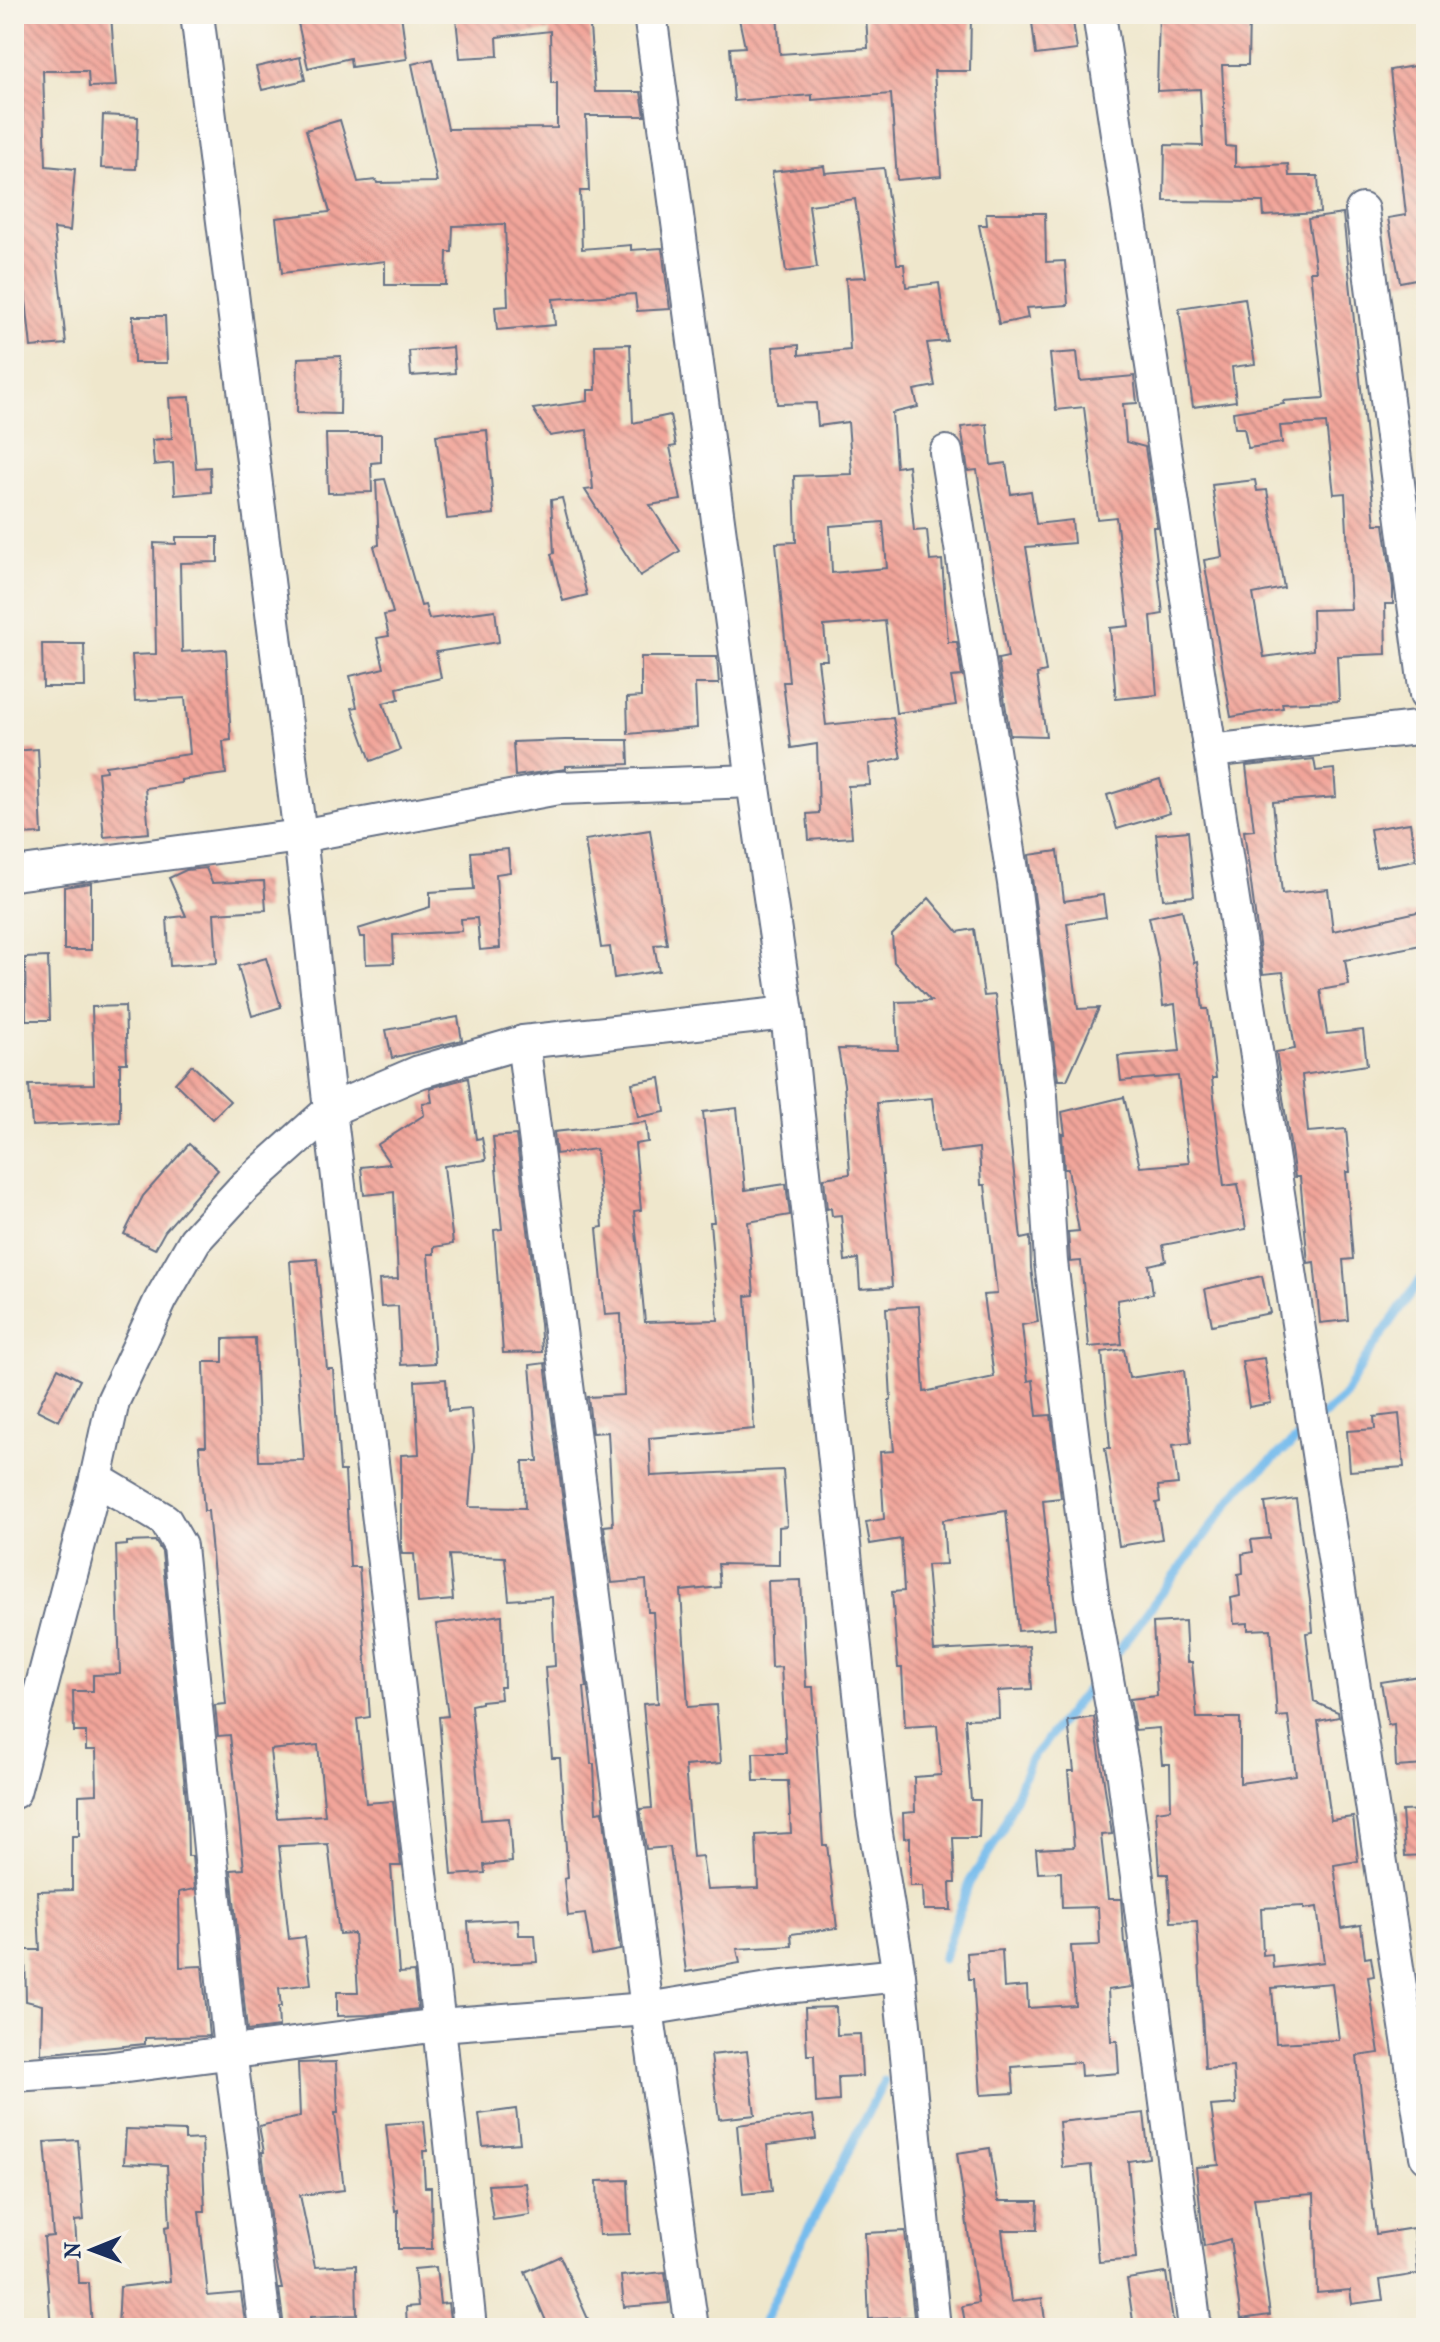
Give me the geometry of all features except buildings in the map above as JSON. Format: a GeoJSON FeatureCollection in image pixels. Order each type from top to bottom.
{"type":"FeatureCollection","features":[{"type":"Feature","properties":{"kind":"street"},"geometry":{"type":"LineString","coordinates":[[197,14],[300,836],[439,2025],[470,2328]]}},
{"type":"Feature","properties":{"kind":"street"},"geometry":{"type":"LineString","coordinates":[[650,14],[787,1013],[873,1815],[899,1975],[934,2328]]}},
{"type":"Feature","properties":{"kind":"street"},"geometry":{"type":"LineString","coordinates":[[1101,14],[1208,744],[1426,2156]]}},
{"type":"Feature","properties":{"kind":"street"},"geometry":{"type":"LineString","coordinates":[[1362,210],[1426,695]]}},
{"type":"Feature","properties":{"kind":"street"},"geometry":{"type":"LineString","coordinates":[[946,452],[1014,883],[1041,1096],[1051,1262],[1092,1595],[1123,1769],[1195,2328]]}},
{"type":"Feature","properties":{"kind":"street"},"geometry":{"type":"LineString","coordinates":[[1208,744],[1426,727]]}},
{"type":"Feature","properties":{"kind":"street"},"geometry":{"type":"LineString","coordinates":[[14,874],[300,836],[558,788],[753,781]]}},
{"type":"Feature","properties":{"kind":"street"},"geometry":{"type":"LineString","coordinates":[[14,1792],[96,1479],[113,1401],[161,1299],[195,1240],[244,1187],[330,1110],[419,1072],[523,1042],[787,1013]]}},
{"type":"Feature","properties":{"kind":"street"},"geometry":{"type":"LineString","coordinates":[[523,1042],[647,2009],[692,2328]]}},
{"type":"Feature","properties":{"kind":"street"},"geometry":{"type":"LineString","coordinates":[[96,1479],[165,1520],[180,1546],[230,2051],[265,2328]]}},
{"type":"Feature","properties":{"kind":"street"},"geometry":{"type":"LineString","coordinates":[[14,2075],[104,2069],[439,2025],[647,2009],[775,1988],[899,1975]]}},
{"type":"Feature","properties":{"kind":"waterway"},"geometry":{"type":"LineString","coordinates":[[1321,1417],[1343,1398],[1365,1359],[1426,1272]]}},
{"type":"Feature","properties":{"kind":"waterway"},"geometry":{"type":"LineString","coordinates":[[1113,1658],[1241,1487],[1307,1430]]}},
{"type":"Feature","properties":{"kind":"waterway"},"geometry":{"type":"LineString","coordinates":[[943,1959],[969,1883],[1000,1835],[1030,1761],[1096,1678]]}},
{"type":"Feature","properties":{"kind":"waterway"},"geometry":{"type":"LineString","coordinates":[[761,2328],[884,2081]]}}]}
